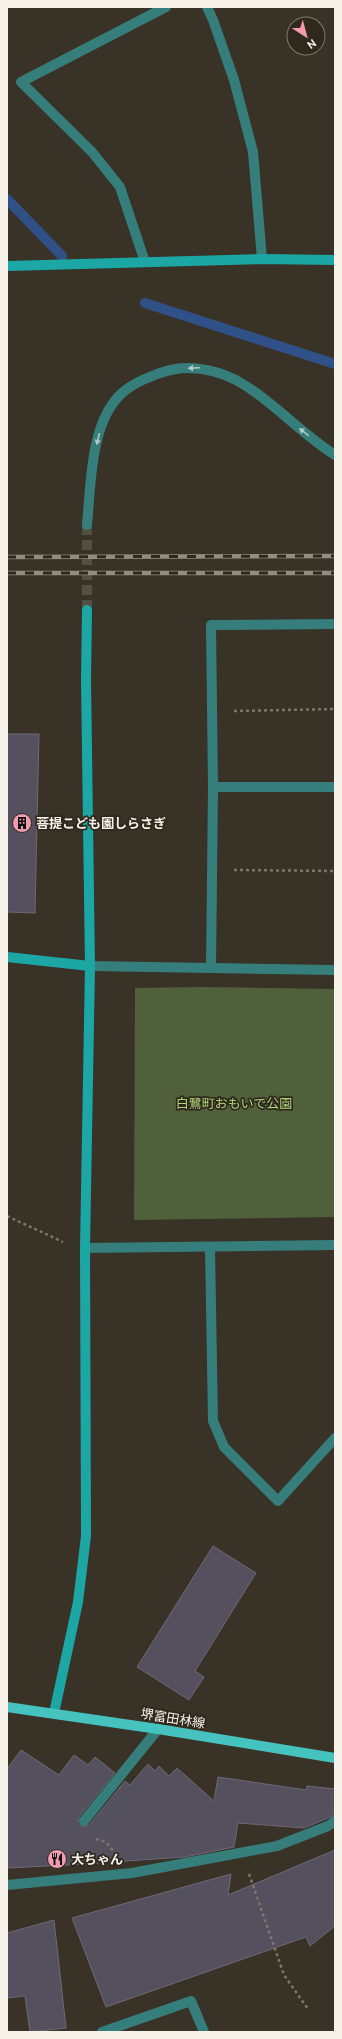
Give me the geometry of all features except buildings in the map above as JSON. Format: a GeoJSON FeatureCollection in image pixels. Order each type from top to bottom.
{"type":"FeatureCollection","features":[{"type":"Feature","properties":{"kind":"main road","name":"堺富田林線"},"geometry":{"type":"LineString","coordinates":[[7,1707],[158,1729],[335,1758]]}},
{"type":"Feature","properties":{"kind":"street"},"geometry":{"type":"LineString","coordinates":[[145,262],[120,187],[92,152],[21,82],[166,7]]}},
{"type":"Feature","properties":{"kind":"street"},"geometry":{"type":"LineString","coordinates":[[207,7],[234,80],[253,152],[262,260]]}},
{"type":"Feature","properties":{"kind":"street"},"geometry":{"type":"LineString","coordinates":[[7,266],[145,262],[335,260]]}},
{"type":"Feature","properties":{"kind":"street"},"geometry":{"type":"LineString","coordinates":[[87,525],[96,445],[106,415],[122,393],[145,378],[171,369],[204,368],[236,380],[268,402],[335,455]]}},
{"type":"Feature","properties":{"kind":"street"},"geometry":{"type":"LineString","coordinates":[[54,1714],[78,1602],[86,1536],[85,1248],[90,966],[86,680],[87,610]]}},
{"type":"Feature","properties":{"kind":"street"},"geometry":{"type":"LineString","coordinates":[[211,968],[213,787],[211,625],[335,624]]}},
{"type":"Feature","properties":{"kind":"street"},"geometry":{"type":"LineString","coordinates":[[213,787],[335,787]]}},
{"type":"Feature","properties":{"kind":"street"},"geometry":{"type":"LineString","coordinates":[[7,957],[90,966],[335,970]]}},
{"type":"Feature","properties":{"kind":"street"},"geometry":{"type":"LineString","coordinates":[[85,1248],[335,1245]]}},
{"type":"Feature","properties":{"kind":"street"},"geometry":{"type":"LineString","coordinates":[[210,1247],[213,1421],[224,1447],[278,1501],[335,1438]]}},
{"type":"Feature","properties":{"kind":"street"},"geometry":{"type":"LineString","coordinates":[[84,1821],[158,1729]]}},
{"type":"Feature","properties":{"kind":"street"},"geometry":{"type":"LineString","coordinates":[[7,1885],[132,1873],[240,1854],[277,1846],[328,1826],[335,1821]]}},
{"type":"Feature","properties":{"kind":"street"},"geometry":{"type":"LineString","coordinates":[[102,2032],[191,2001],[204,2032]]}},
{"type":"Feature","properties":{"kind":"path"},"geometry":{"type":"LineString","coordinates":[[212,711],[335,709]]}},
{"type":"Feature","properties":{"kind":"path"},"geometry":{"type":"LineString","coordinates":[[212,869],[335,871]]}},
{"type":"Feature","properties":{"kind":"path"},"geometry":{"type":"LineString","coordinates":[[7,1216],[65,1243]]}},
{"type":"Feature","properties":{"kind":"path"},"geometry":{"type":"LineString","coordinates":[[240,1854],[255,1889],[284,1975],[308,2009]]}},
{"type":"Feature","properties":{"kind":"green space","name":"白鷺町おもいで公園"},"geometry":{"type":"Polygon","coordinates":[[[203,987],[335,989],[335,1217],[134,1220],[135,988],[203,987]]]}},
{"type":"Feature","properties":{"kind":"waterway"},"geometry":{"type":"LineString","coordinates":[[7,199],[62,256]]}},
{"type":"Feature","properties":{"kind":"waterway"},"geometry":{"type":"LineString","coordinates":[[145,303],[335,364]]}},
{"type":"Feature","properties":{"kind":"tunnel"},"geometry":{"type":"LineString","coordinates":[[87,525],[87,610]]}},
{"type":"Feature","properties":{"kind":"railway"},"geometry":{"type":"LineString","coordinates":[[7,557],[335,556]]}},
{"type":"Feature","properties":{"kind":"railway"},"geometry":{"type":"LineString","coordinates":[[7,573],[335,573]]}},
{"type":"Feature","properties":{"kind":"place","name":"菩提こども園しらさぎ"},"geometry":{"type":"Point","coordinates":[22,823]}},
{"type":"Feature","properties":{"kind":"place","name":"大ちゃん"},"geometry":{"type":"Point","coordinates":[57,1859]}}]}
